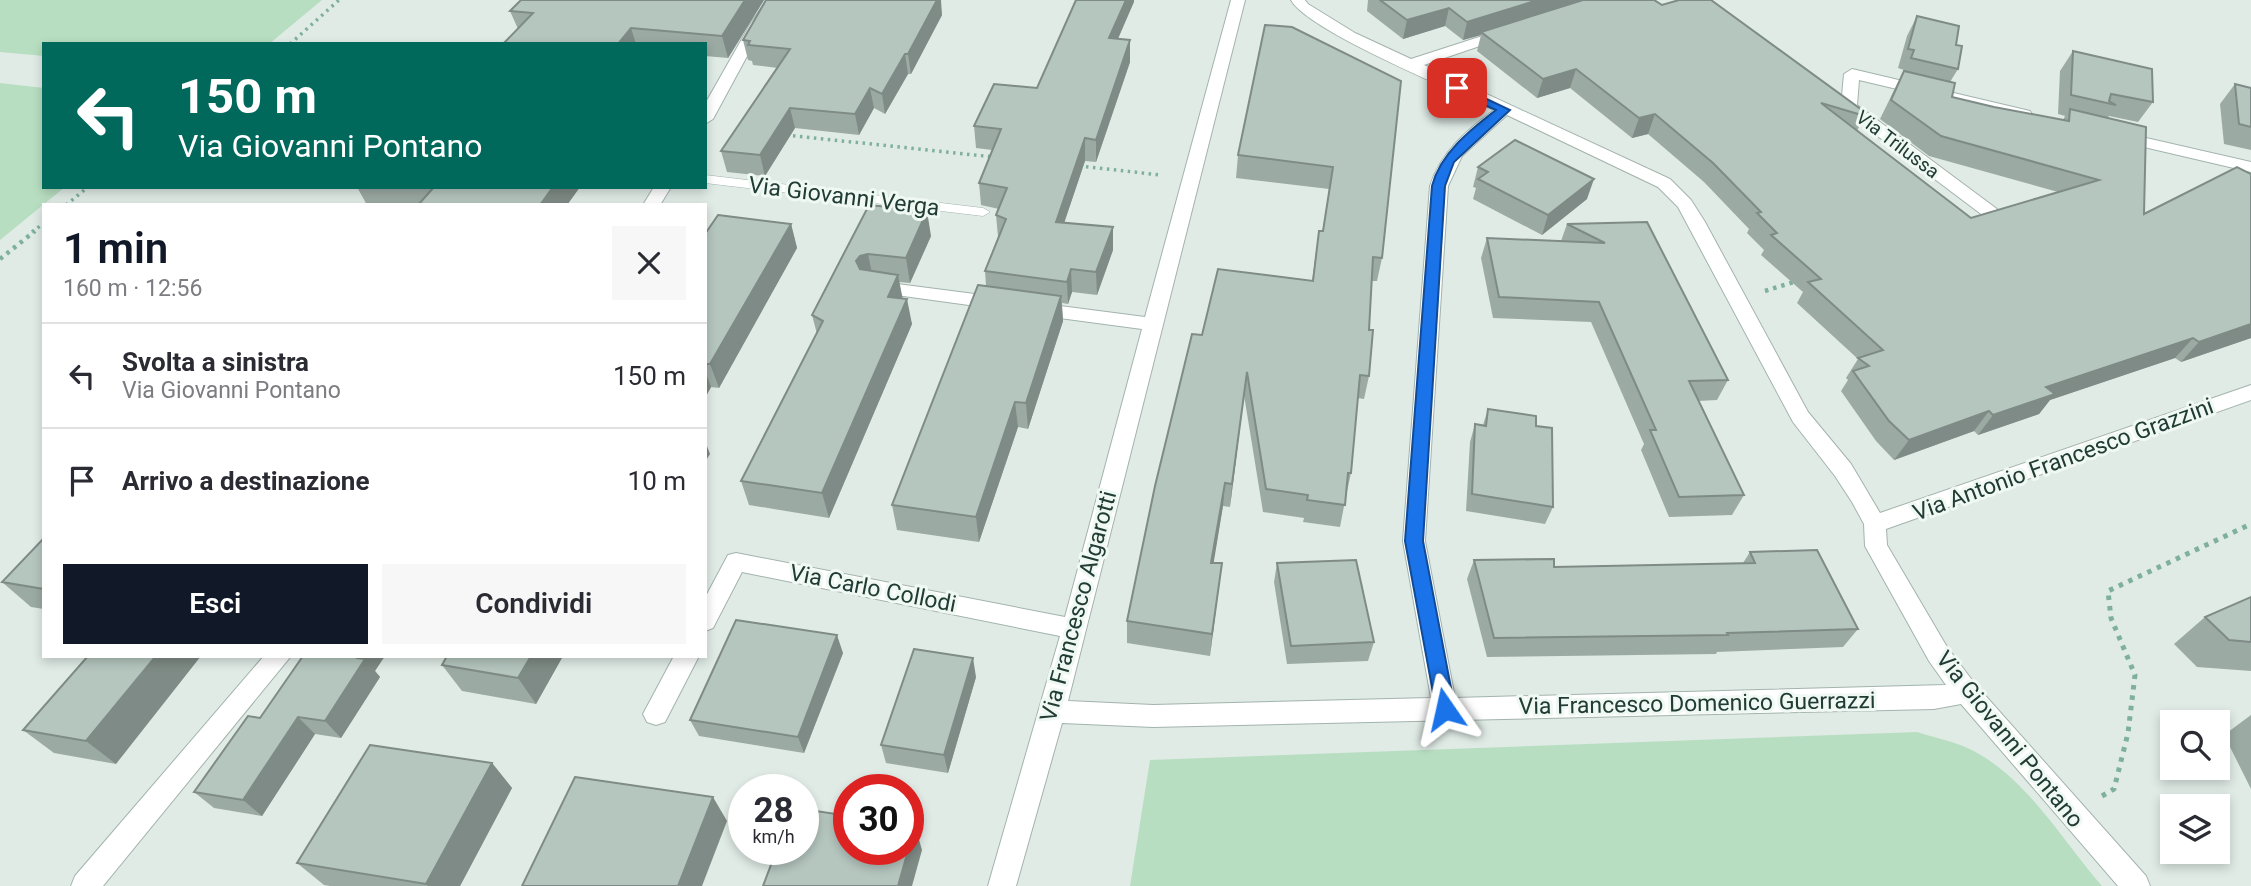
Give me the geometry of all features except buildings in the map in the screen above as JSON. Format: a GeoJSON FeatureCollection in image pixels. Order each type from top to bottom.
{"type":"FeatureCollection","features":[{"type":"Feature","properties":{"kind":"street"},"geometry":{"type":"LineString","coordinates":[[707,116],[774,0]]}},
{"type":"Feature","properties":{"kind":"street","name":"Via Francesco Algarotti"},"geometry":{"type":"LineString","coordinates":[[1002,886],[1050,711],[1068,659],[1152,324],[1238,0]]}},
{"type":"Feature","properties":{"kind":"street","name":"Via Giovanni Pontano"},"geometry":{"type":"LineString","coordinates":[[1300,3],[1350,36],[1664,184],[1675,192],[1685,204],[1800,417],[1843,470],[1875,524],[1876,546],[1938,654],[1966,692],[2136,886]]}},
{"type":"Feature","properties":{"kind":"street"},"geometry":{"type":"LineString","coordinates":[[1410,65],[1526,27]]}},
{"type":"Feature","properties":{"kind":"street","name":"Via Trilussa"},"geometry":{"type":"LineString","coordinates":[[1999,219],[1849,107],[1852,74],[2038,117]]}},
{"type":"Feature","properties":{"kind":"street"},"geometry":{"type":"LineString","coordinates":[[1445,709],[1414,541],[1438,186],[1442,171],[1449,160],[1484,125],[1504,110]]}},
{"type":"Feature","properties":{"kind":"street"},"geometry":{"type":"LineString","coordinates":[[2105,133],[2251,167]]}},
{"type":"Feature","properties":{"kind":"street"},"geometry":{"type":"LineString","coordinates":[[873,287],[1152,324]]}},
{"type":"Feature","properties":{"kind":"street","name":"Via Antonio Francesco Grazzini"},"geometry":{"type":"LineString","coordinates":[[1875,524],[2251,392]]}},
{"type":"Feature","properties":{"kind":"street","name":"Via Carlo Collodi"},"geometry":{"type":"LineString","coordinates":[[707,617],[736,562],[1075,629]]}},
{"type":"Feature","properties":{"kind":"street"},"geometry":{"type":"LineString","coordinates":[[85,886],[277,658]]}},
{"type":"Feature","properties":{"kind":"street"},"geometry":{"type":"LineString","coordinates":[[656,714],[686,658]]}},
{"type":"Feature","properties":{"kind":"street","name":"Via Francesco Domenico Guerrazzi"},"geometry":{"type":"LineString","coordinates":[[1050,711],[1153,716],[1934,698],[1966,692]]}},
{"type":"Feature","properties":{"kind":"lane","name":"Via Giovanni Verga"},"geometry":{"type":"LineString","coordinates":[[707,179],[983,212]]}},
{"type":"Feature","properties":{"kind":"path"},"geometry":{"type":"LineString","coordinates":[[292,42],[339,0]]}},
{"type":"Feature","properties":{"kind":"path"},"geometry":{"type":"LineString","coordinates":[[786,135],[1004,158]]}},
{"type":"Feature","properties":{"kind":"path"},"geometry":{"type":"LineString","coordinates":[[1072,166],[1169,176]]}},
{"type":"Feature","properties":{"kind":"path"},"geometry":{"type":"LineString","coordinates":[[68,203],[86,189]]}},
{"type":"Feature","properties":{"kind":"path"},"geometry":{"type":"LineString","coordinates":[[0,259],[42,225]]}},
{"type":"Feature","properties":{"kind":"path"},"geometry":{"type":"LineString","coordinates":[[1734,293],[1762,292],[1801,280]]}},
{"type":"Feature","properties":{"kind":"path"},"geometry":{"type":"LineString","coordinates":[[2102,796],[2114,789],[2127,733],[2135,675],[2111,618],[2108,591],[2251,524]]}},
{"type":"Feature","properties":{"kind":"green space"},"geometry":{"type":"Polygon","coordinates":[[[0,0],[322,0],[271,42],[42,42],[42,56],[0,52],[0,0]]]}},
{"type":"Feature","properties":{"kind":"green space"},"geometry":{"type":"Polygon","coordinates":[[[0,83],[42,88],[42,189],[63,189],[42,203],[0,240],[0,83]]]}},
{"type":"Feature","properties":{"kind":"green space"},"geometry":{"type":"Polygon","coordinates":[[[1917,732],[1963,746],[2005,772],[2040,808],[2102,886],[1130,886],[1150,760],[1917,732]]]}},
{"type":"Feature","properties":{"kind":"route"},"geometry":{"type":"LineString","coordinates":[[1445,709],[1414,541],[1438,186],[1442,171],[1449,160],[1484,125],[1504,110],[1457,88]]}}]}
